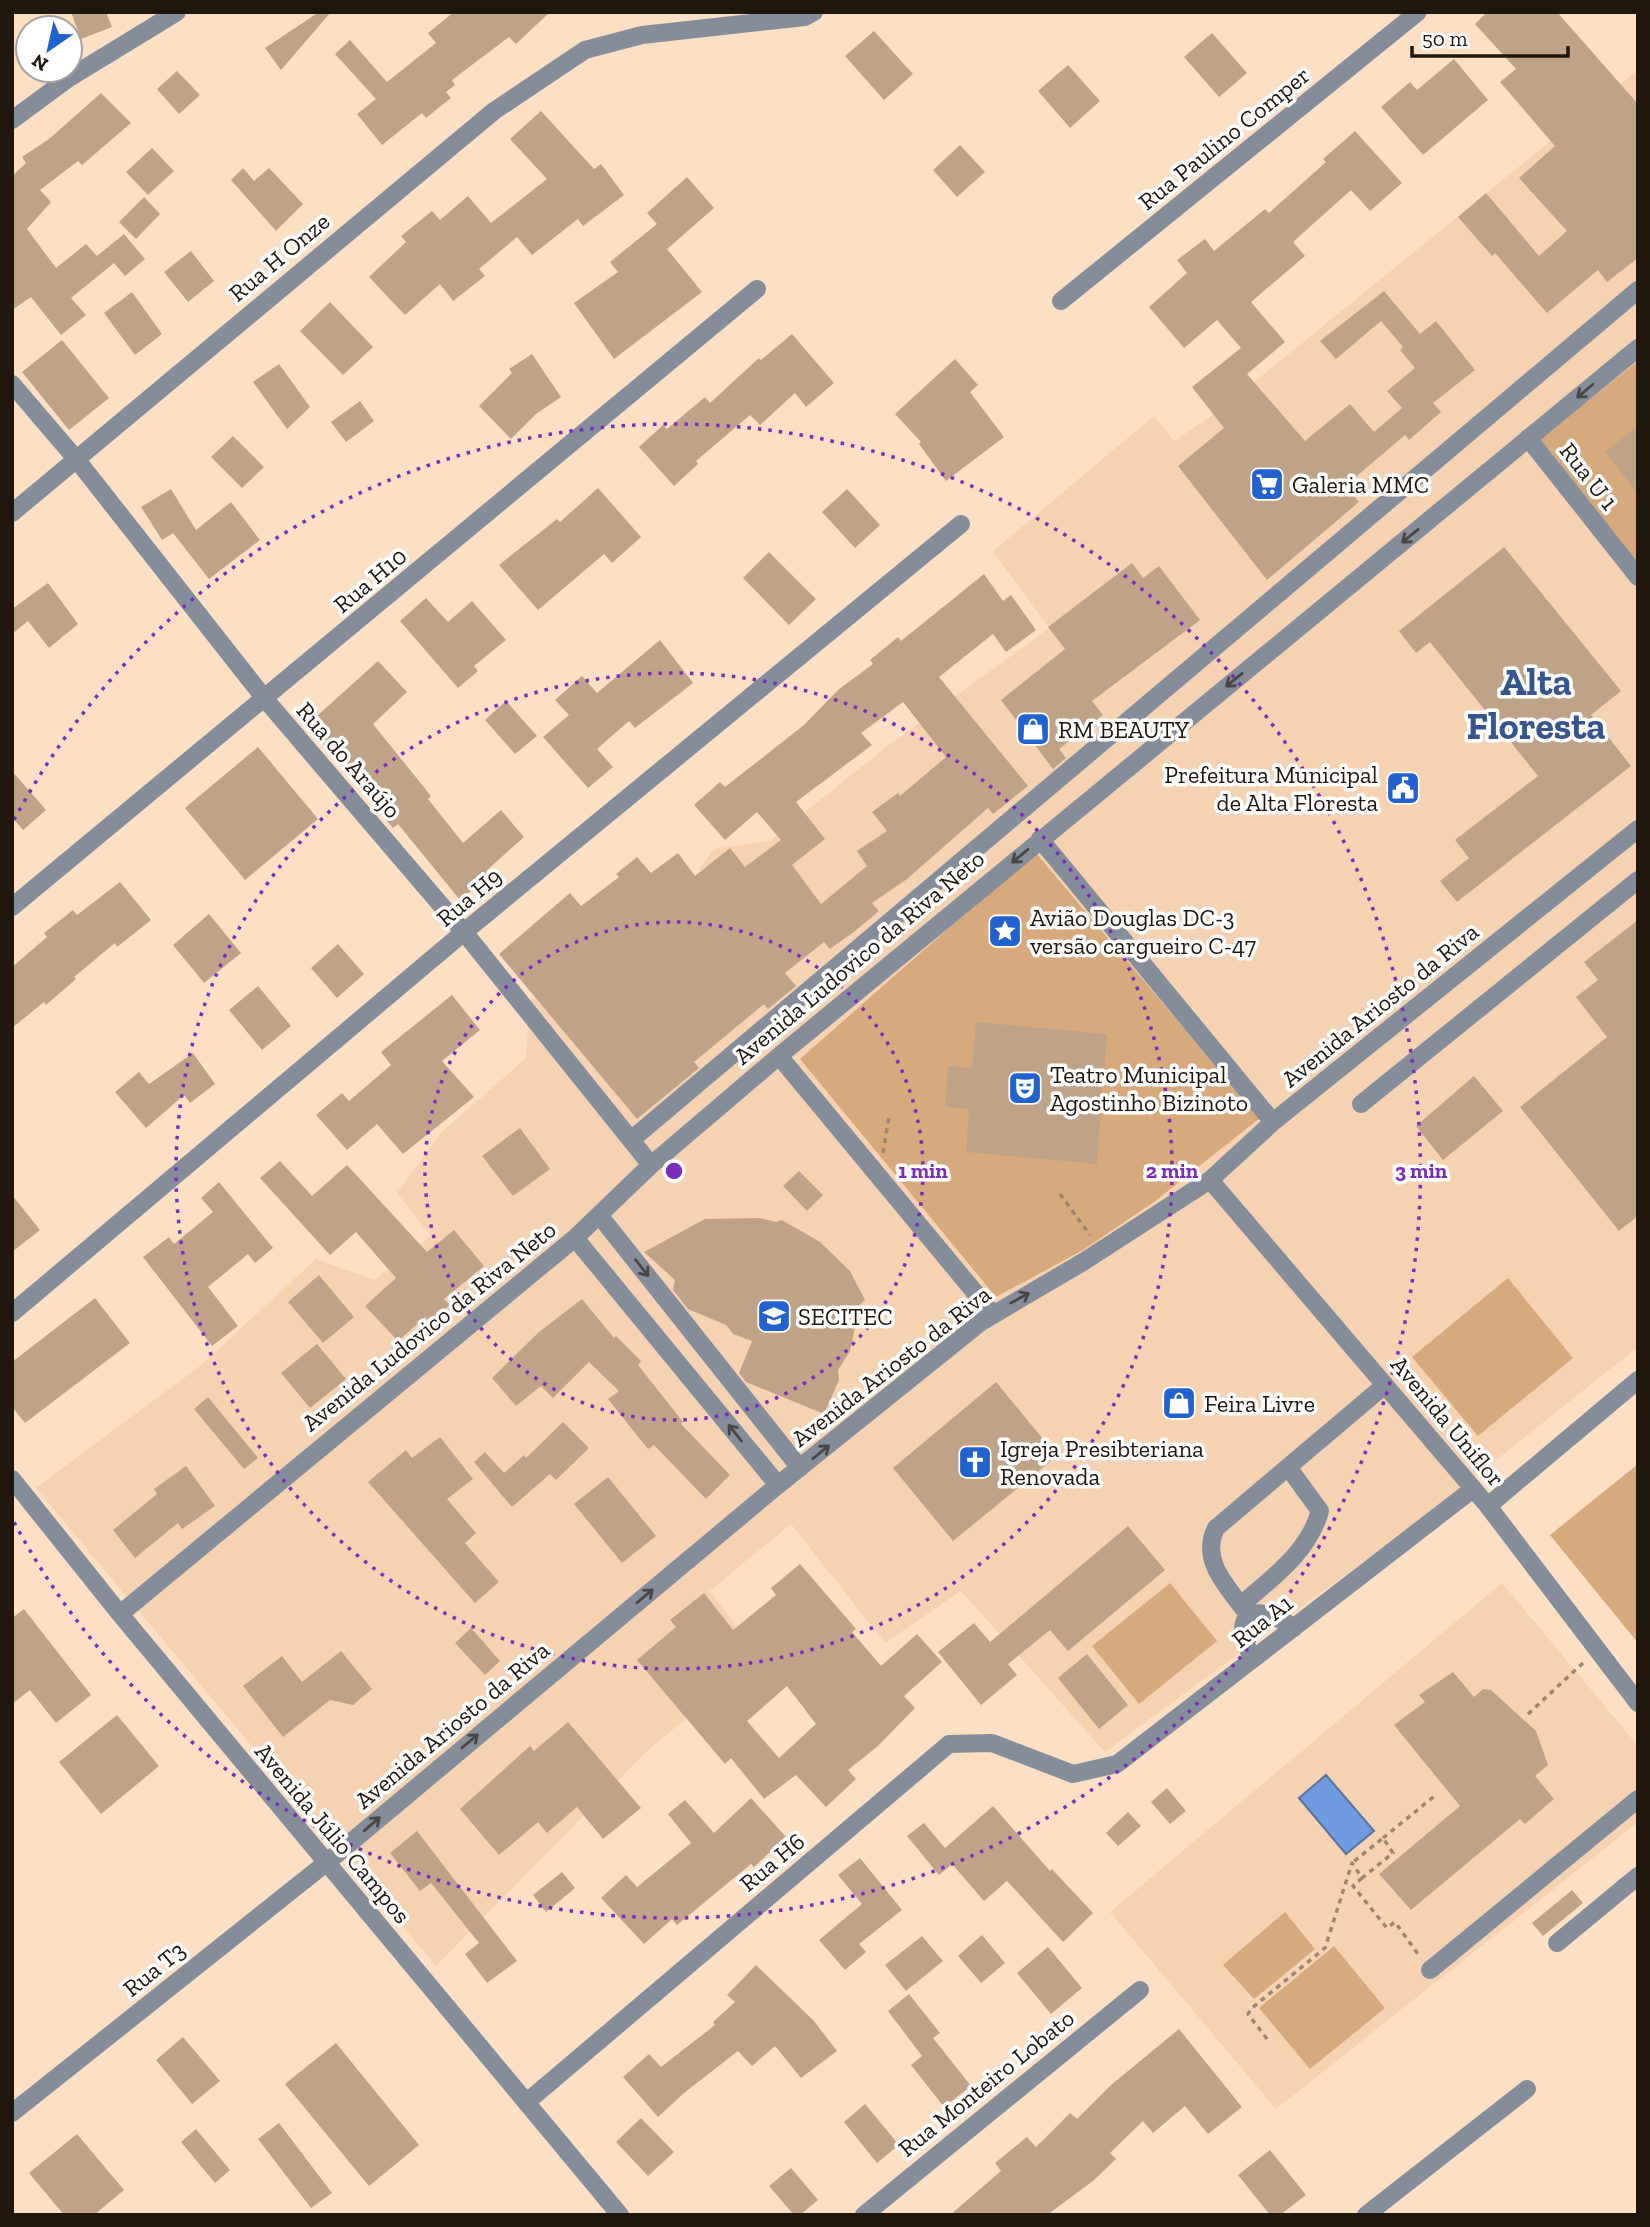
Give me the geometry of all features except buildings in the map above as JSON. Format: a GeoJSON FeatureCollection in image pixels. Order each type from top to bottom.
{"type":"FeatureCollection","features":[{"type":"Feature","properties":{"kind":"street"},"geometry":{"type":"LineString","coordinates":[[12,120],[69,78],[177,12]]}},
{"type":"Feature","properties":{"kind":"street","name":"Rua H Onze"},"geometry":{"type":"LineString","coordinates":[[12,513],[474,127],[585,50],[642,35],[805,17],[814,12]]}},
{"type":"Feature","properties":{"kind":"street","name":"Rua Paulino Comper"},"geometry":{"type":"LineString","coordinates":[[1061,302],[1418,12]]}},
{"type":"Feature","properties":{"kind":"street","name":"Rua H10"},"geometry":{"type":"LineString","coordinates":[[12,907],[757,289]]}},
{"type":"Feature","properties":{"kind":"street"},"geometry":{"type":"LineString","coordinates":[[631,1140],[1638,290]]}},
{"type":"Feature","properties":{"kind":"street","name":"Avenida Ludovico da Riva Neto"},"geometry":{"type":"LineString","coordinates":[[120,1614],[575,1238],[651,1165],[779,1056],[1638,348]]}},
{"type":"Feature","properties":{"kind":"street","name":"Rua do Araújo"},"geometry":{"type":"LineString","coordinates":[[12,384],[77,460],[265,699],[464,932],[651,1165]]}},
{"type":"Feature","properties":{"kind":"street","name":"Rua U 1"},"geometry":{"type":"LineString","coordinates":[[1528,439],[1638,577]]}},
{"type":"Feature","properties":{"kind":"street","name":"Rua H9"},"geometry":{"type":"LineString","coordinates":[[12,1313],[464,932],[961,524]]}},
{"type":"Feature","properties":{"kind":"street","name":"Avenida Ariosto da Riva"},"geometry":{"type":"LineString","coordinates":[[326,1863],[778,1485],[992,1313],[1101,1251],[1210,1180],[1273,1122],[1638,829]]}},
{"type":"Feature","properties":{"kind":"street"},"geometry":{"type":"LineString","coordinates":[[1041,839],[1273,1122]]}},
{"type":"Feature","properties":{"kind":"street"},"geometry":{"type":"LineString","coordinates":[[1361,1104],[1638,880]]}},
{"type":"Feature","properties":{"kind":"street"},"geometry":{"type":"LineString","coordinates":[[779,1056],[992,1313]]}},
{"type":"Feature","properties":{"kind":"street","name":"Avenida Uniflor"},"geometry":{"type":"LineString","coordinates":[[1210,1180],[1488,1506],[1638,1703]]}},
{"type":"Feature","properties":{"kind":"street"},"geometry":{"type":"LineString","coordinates":[[599,1215],[800,1468]]}},
{"type":"Feature","properties":{"kind":"street"},"geometry":{"type":"LineString","coordinates":[[575,1238],[778,1485]]}},
{"type":"Feature","properties":{"kind":"street"},"geometry":{"type":"LineString","coordinates":[[687,1374],[711,1356]]}},
{"type":"Feature","properties":{"kind":"street"},"geometry":{"type":"LineString","coordinates":[[1488,1506],[1638,1380]]}},
{"type":"Feature","properties":{"kind":"street"},"geometry":{"type":"LineString","coordinates":[[1245,1611],[1213,1566],[1209,1551],[1216,1528],[1385,1385]]}},
{"type":"Feature","properties":{"kind":"street"},"geometry":{"type":"LineString","coordinates":[[1253,1659],[1242,1639],[1245,1611],[1300,1553],[1314,1532],[1320,1511],[1288,1467]]}},
{"type":"Feature","properties":{"kind":"street","name":"Avenida Júlio Campos"},"geometry":{"type":"LineString","coordinates":[[12,1479],[120,1614],[620,2215]]}},
{"type":"Feature","properties":{"kind":"street","name":"Rua A1"},"geometry":{"type":"LineString","coordinates":[[1073,1774],[1117,1764],[1473,1489]]}},
{"type":"Feature","properties":{"kind":"street"},"geometry":{"type":"LineString","coordinates":[[1245,1611],[1278,1616],[1294,1628]]}},
{"type":"Feature","properties":{"kind":"street","name":"Rua H6"},"geometry":{"type":"LineString","coordinates":[[527,2101],[949,1744],[992,1742],[1073,1774]]}},
{"type":"Feature","properties":{"kind":"street"},"geometry":{"type":"LineString","coordinates":[[1430,1970],[1638,1799]]}},
{"type":"Feature","properties":{"kind":"street","name":"Rua T3"},"geometry":{"type":"LineString","coordinates":[[12,2113],[326,1863]]}},
{"type":"Feature","properties":{"kind":"street"},"geometry":{"type":"LineString","coordinates":[[1557,1943],[1638,1877]]}},
{"type":"Feature","properties":{"kind":"street","name":"Rua Monteiro Lobato"},"geometry":{"type":"LineString","coordinates":[[864,2215],[1140,1990]]}},
{"type":"Feature","properties":{"kind":"street"},"geometry":{"type":"LineString","coordinates":[[1366,2215],[1527,2089]]}},
{"type":"Feature","properties":{"kind":"path"},"geometry":{"type":"LineString","coordinates":[[868,1164],[883,1154],[889,1117]]}},
{"type":"Feature","properties":{"kind":"path"},"geometry":{"type":"LineString","coordinates":[[1060,1194],[1101,1251]]}},
{"type":"Feature","properties":{"kind":"path"},"geometry":{"type":"LineString","coordinates":[[1528,1714],[1597,1651]]}},
{"type":"Feature","properties":{"kind":"path"},"geometry":{"type":"LineString","coordinates":[[1267,2039],[1248,2014],[1325,1948],[1352,1863],[1437,1794]]}},
{"type":"Feature","properties":{"kind":"path"},"geometry":{"type":"LineString","coordinates":[[1383,1838],[1393,1853],[1353,1886],[1387,1928],[1395,1922],[1430,1970]]}},
{"type":"Feature","properties":{"kind":"path"},"geometry":{"type":"LineString","coordinates":[[1352,1863],[1362,1878]]}},
{"type":"Feature","properties":{"kind":"shaded area"},"geometry":{"type":"Polygon","coordinates":[[[1638,70],[1638,1347],[1436,1508],[1105,1752],[961,1591],[885,1643],[791,1524],[710,1591],[759,1658],[648,1750],[436,1966],[36,1488],[200,1366],[316,1259],[374,1280],[431,1236],[397,1193],[443,1131],[526,1058],[530,1000],[608,940],[714,889],[699,870],[714,849],[769,841],[885,748],[1049,628],[993,551],[1154,416],[1174,441],[1216,413],[1638,70]]]}},
{"type":"Feature","properties":{"kind":"shaded area"},"geometry":{"type":"Polygon","coordinates":[[[1638,361],[1638,564],[1540,439],[1638,361]]]}},
{"type":"Feature","properties":{"kind":"shaded area"},"geometry":{"type":"Polygon","coordinates":[[[1035,852],[1260,1118],[1154,1202],[1083,1250],[996,1297],[800,1059],[1035,852]]]}},
{"type":"Feature","properties":{"kind":"shaded area"},"geometry":{"type":"Polygon","coordinates":[[[1508,1278],[1573,1358],[1478,1436],[1412,1357],[1508,1278]]]}},
{"type":"Feature","properties":{"kind":"shaded area"},"geometry":{"type":"Polygon","coordinates":[[[1638,1464],[1638,1643],[1550,1535],[1638,1464]]]}},
{"type":"Feature","properties":{"kind":"shaded area"},"geometry":{"type":"Polygon","coordinates":[[[1170,1583],[1217,1641],[1139,1704],[1092,1646],[1170,1583]]]}},
{"type":"Feature","properties":{"kind":"shaded area"},"geometry":{"type":"Polygon","coordinates":[[[1502,1583],[1638,1746],[1638,1822],[1276,2109],[1110,1912],[1502,1583]]]}},
{"type":"Feature","properties":{"kind":"shaded area"},"geometry":{"type":"Polygon","coordinates":[[[1285,1912],[1315,1949],[1254,1999],[1223,1965],[1285,1912]]]}},
{"type":"Feature","properties":{"kind":"shaded area"},"geometry":{"type":"Polygon","coordinates":[[[1334,1946],[1385,2008],[1310,2069],[1259,2008],[1334,1946]]]}},
{"type":"Feature","properties":{"kind":"water"},"geometry":{"type":"Polygon","coordinates":[[[1326,1775],[1374,1831],[1346,1854],[1299,1798],[1326,1775]]]}},
{"type":"Feature","properties":{"kind":"place","name":"Galeria MMC"},"geometry":{"type":"Point","coordinates":[1267,484]}},
{"type":"Feature","properties":{"kind":"place","name":"RM BEAUTY"},"geometry":{"type":"Point","coordinates":[1033,729]}},
{"type":"Feature","properties":{"kind":"place","name":"Prefeitura Municipal de Alta Floresta"},"geometry":{"type":"Point","coordinates":[1403,788]}},
{"type":"Feature","properties":{"kind":"place","name":"Avião Douglas DC-3 versão cargueiro C-47"},"geometry":{"type":"Point","coordinates":[1005,931]}},
{"type":"Feature","properties":{"kind":"place","name":"Teatro Municipal Agostinho Bizinoto"},"geometry":{"type":"Point","coordinates":[1025,1088]}},
{"type":"Feature","properties":{"kind":"place","name":"SECITEC"},"geometry":{"type":"Point","coordinates":[774,1316]}},
{"type":"Feature","properties":{"kind":"place","name":"Feira Livre"},"geometry":{"type":"Point","coordinates":[1179,1403]}},
{"type":"Feature","properties":{"kind":"place","name":"Igreja Presibteriana Renovada"},"geometry":{"type":"Point","coordinates":[975,1462]}},
{"type":"Feature","properties":{"kind":"district","name":"Alta Floresta"},"geometry":{"type":"Point","coordinates":[1536,704]}}]}
